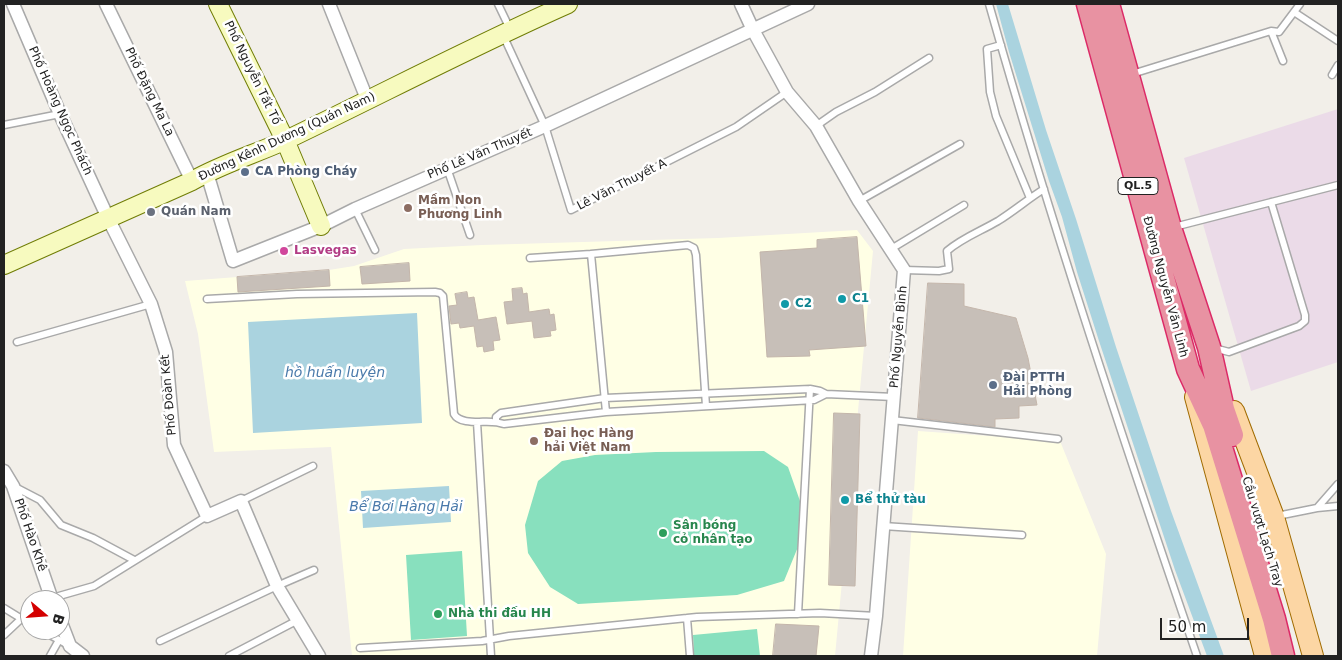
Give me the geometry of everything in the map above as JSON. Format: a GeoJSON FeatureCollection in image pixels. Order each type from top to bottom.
{"type":"FeatureCollection","features":[{"type":"Feature","properties":{"kind":"highway","name":"Đường Nguyễn Văn Linh"},"geometry":{"type":"LineString","coordinates":[[1088,4],[1188,369],[1219,417]]}},
{"type":"Feature","properties":{"kind":"highway","name":"Đường Nguyễn Văn Linh"},"geometry":{"type":"LineString","coordinates":[[1108,4],[1170,228],[1209,347],[1219,417]]}},
{"type":"Feature","properties":{"kind":"highway","name":"Cầu vượt Lạch Tray"},"geometry":{"type":"LineString","coordinates":[[1219,417],[1283,656]]}},
{"type":"Feature","properties":{"kind":"highway","name":"Cầu vượt Lạch Tray"},"geometry":{"type":"LineString","coordinates":[[1219,417],[1261,527],[1298,656]]}},
{"type":"Feature","properties":{"kind":"main road","name":"Đường Nguyễn Văn Linh"},"geometry":{"type":"LineString","coordinates":[[1209,347],[1274,517],[1313,656]]}},
{"type":"Feature","properties":{"kind":"main road","name":"Đường Nguyễn Văn Linh"},"geometry":{"type":"LineString","coordinates":[[1188,369],[1205,440],[1265,656]]}},
{"type":"Feature","properties":{"kind":"street","name":"Phố Hoàng Ngọc Phách"},"geometry":{"type":"LineString","coordinates":[[13,4],[60,114],[108,218]]}},
{"type":"Feature","properties":{"kind":"street","name":"Phố Đặng Ma La"},"geometry":{"type":"LineString","coordinates":[[106,4],[199,177]]}},
{"type":"Feature","properties":{"kind":"street","name":"Phố Nguyễn Tất Tố"},"geometry":{"type":"LineString","coordinates":[[218,4],[285,140],[321,226]]}},
{"type":"Feature","properties":{"kind":"street"},"geometry":{"type":"LineString","coordinates":[[329,4],[368,99]]}},
{"type":"Feature","properties":{"kind":"street","name":"Đường Kênh Dương (Quán Nam)"},"geometry":{"type":"LineString","coordinates":[[4,265],[285,140],[506,32],[568,4]]}},
{"type":"Feature","properties":{"kind":"street","name":"Phố Nguyễn Bình"},"geometry":{"type":"LineString","coordinates":[[741,4],[787,92],[816,126],[859,201],[904,270],[876,616],[871,656]]}},
{"type":"Feature","properties":{"kind":"street","name":"Phố Lê Văn Thuyết"},"geometry":{"type":"LineString","coordinates":[[199,177],[233,260],[321,226],[446,168],[545,126],[808,4]]}},
{"type":"Feature","properties":{"kind":"street","name":"Phố Đoàn Kết"},"geometry":{"type":"LineString","coordinates":[[108,218],[150,304],[166,352],[174,445],[207,516]]}},
{"type":"Feature","properties":{"kind":"street","name":"Phố Hào Khê"},"geometry":{"type":"LineString","coordinates":[[4,471],[12,486],[49,590]]}},
{"type":"Feature","properties":{"kind":"street"},"geometry":{"type":"LineString","coordinates":[[207,516],[241,501],[277,586],[319,656]]}},
{"type":"Feature","properties":{"kind":"street"},"geometry":{"type":"LineString","coordinates":[[64,640],[65,643],[83,656]]}},
{"type":"Feature","properties":{"kind":"lane","name":"Lê Văn Thuyết A"},"geometry":{"type":"LineString","coordinates":[[498,4],[506,32],[545,126],[571,210],[736,127],[787,92]]}},
{"type":"Feature","properties":{"kind":"lane"},"geometry":{"type":"LineString","coordinates":[[989,4],[1103,378],[1197,656]]}},
{"type":"Feature","properties":{"kind":"lane"},"geometry":{"type":"LineString","coordinates":[[1129,76],[1271,31],[1279,32],[1300,4]]}},
{"type":"Feature","properties":{"kind":"lane"},"geometry":{"type":"LineString","coordinates":[[1294,12],[1338,41]]}},
{"type":"Feature","properties":{"kind":"lane"},"geometry":{"type":"LineString","coordinates":[[1271,31],[1283,60]]}},
{"type":"Feature","properties":{"kind":"lane"},"geometry":{"type":"LineString","coordinates":[[1000,45],[986,49],[990,92],[999,124],[1030,198]]}},
{"type":"Feature","properties":{"kind":"lane"},"geometry":{"type":"LineString","coordinates":[[816,126],[836,112],[875,92],[929,58]]}},
{"type":"Feature","properties":{"kind":"lane"},"geometry":{"type":"LineString","coordinates":[[1332,75],[1338,65]]}},
{"type":"Feature","properties":{"kind":"lane"},"geometry":{"type":"LineString","coordinates":[[4,125],[60,114]]}},
{"type":"Feature","properties":{"kind":"lane"},"geometry":{"type":"LineString","coordinates":[[859,201],[960,144]]}},
{"type":"Feature","properties":{"kind":"lane"},"geometry":{"type":"LineString","coordinates":[[446,168],[470,235]]}},
{"type":"Feature","properties":{"kind":"lane"},"geometry":{"type":"LineString","coordinates":[[1170,228],[1338,185]]}},
{"type":"Feature","properties":{"kind":"lane"},"geometry":{"type":"LineString","coordinates":[[904,270],[939,271],[949,269],[947,251],[954,245],[997,222],[1044,189]]}},
{"type":"Feature","properties":{"kind":"lane"},"geometry":{"type":"LineString","coordinates":[[1209,347],[1229,352],[1299,326],[1305,320],[1306,315],[1271,202]]}},
{"type":"Feature","properties":{"kind":"lane"},"geometry":{"type":"LineString","coordinates":[[891,249],[964,205]]}},
{"type":"Feature","properties":{"kind":"lane"},"geometry":{"type":"LineString","coordinates":[[355,209],[375,250]]}},
{"type":"Feature","properties":{"kind":"lane"},"geometry":{"type":"LineString","coordinates":[[530,258],[688,245],[694,248],[706,406]]}},
{"type":"Feature","properties":{"kind":"lane"},"geometry":{"type":"LineString","coordinates":[[591,254],[606,412]]}},
{"type":"Feature","properties":{"kind":"lane"},"geometry":{"type":"LineString","coordinates":[[207,299],[297,294],[440,293],[443,296],[454,414],[459,420],[477,422],[496,421],[504,424],[606,412],[810,400],[826,394]]}},
{"type":"Feature","properties":{"kind":"lane"},"geometry":{"type":"LineString","coordinates":[[17,342],[150,304]]}},
{"type":"Feature","properties":{"kind":"lane"},"geometry":{"type":"LineString","coordinates":[[798,614],[810,389]]}},
{"type":"Feature","properties":{"kind":"lane"},"geometry":{"type":"LineString","coordinates":[[496,421],[496,417],[501,413],[605,398],[810,389],[826,394],[894,397]]}},
{"type":"Feature","properties":{"kind":"lane"},"geometry":{"type":"LineString","coordinates":[[892,420],[1058,439]]}},
{"type":"Feature","properties":{"kind":"lane"},"geometry":{"type":"LineString","coordinates":[[477,422],[492,656]]}},
{"type":"Feature","properties":{"kind":"lane"},"geometry":{"type":"LineString","coordinates":[[241,501],[313,466]]}},
{"type":"Feature","properties":{"kind":"lane"},"geometry":{"type":"LineString","coordinates":[[1318,508],[1338,484]]}},
{"type":"Feature","properties":{"kind":"lane"},"geometry":{"type":"LineString","coordinates":[[12,486],[40,500],[61,525],[93,538],[134,560]]}},
{"type":"Feature","properties":{"kind":"lane"},"geometry":{"type":"LineString","coordinates":[[1274,517],[1338,506]]}},
{"type":"Feature","properties":{"kind":"lane"},"geometry":{"type":"LineString","coordinates":[[70,593],[94,586],[207,516]]}},
{"type":"Feature","properties":{"kind":"lane"},"geometry":{"type":"LineString","coordinates":[[883,526],[1022,535]]}},
{"type":"Feature","properties":{"kind":"lane"},"geometry":{"type":"LineString","coordinates":[[160,642],[314,570]]}},
{"type":"Feature","properties":{"kind":"lane"},"geometry":{"type":"LineString","coordinates":[[4,608],[20,618]]}},
{"type":"Feature","properties":{"kind":"lane"},"geometry":{"type":"LineString","coordinates":[[360,648],[491,640],[509,636],[687,618],[820,613],[876,616]]}},
{"type":"Feature","properties":{"kind":"lane"},"geometry":{"type":"LineString","coordinates":[[687,618],[690,656]]}},
{"type":"Feature","properties":{"kind":"lane"},"geometry":{"type":"LineString","coordinates":[[4,635],[20,620]]}},
{"type":"Feature","properties":{"kind":"lane"},"geometry":{"type":"LineString","coordinates":[[229,656],[298,620]]}},
{"type":"Feature","properties":{"kind":"lane"},"geometry":{"type":"LineString","coordinates":[[50,656],[65,643],[59,640]]}},
{"type":"Feature","properties":{"kind":"shaded area"},"geometry":{"type":"Polygon","coordinates":[[[1338,109],[1338,362],[1251,391],[1184,158],[1338,109]]]}},
{"type":"Feature","properties":{"kind":"shaded area","name":"Đại học Hàng hải Việt Nam"},"geometry":{"type":"Polygon","coordinates":[[[857,230],[873,251],[835,656],[352,656],[331,447],[214,452],[198,334],[185,281],[329,270],[354,266],[404,249],[718,238],[857,230]]]}},
{"type":"Feature","properties":{"kind":"shaded area"},"geometry":{"type":"Polygon","coordinates":[[[918,431],[1060,441],[1106,554],[1097,656],[903,656],[918,431]]]}},
{"type":"Feature","properties":{"kind":"green space","name":"Sân bóng cỏ nhân tạo"},"geometry":{"type":"Polygon","coordinates":[[[764,451],[788,467],[800,501],[800,542],[784,581],[737,595],[578,604],[550,587],[528,553],[525,525],[538,481],[562,461],[595,455],[656,452],[764,451]]]}},
{"type":"Feature","properties":{"kind":"green space","name":"Nhà thi đấu HH"},"geometry":{"type":"Polygon","coordinates":[[[462,551],[467,636],[411,640],[406,555],[462,551]]]}},
{"type":"Feature","properties":{"kind":"green space"},"geometry":{"type":"Polygon","coordinates":[[[757,629],[760,656],[694,656],[693,635],[757,629]]]}},
{"type":"Feature","properties":{"kind":"water"},"geometry":{"type":"Polygon","coordinates":[[[996,4],[1008,4],[1046,130],[1116,347],[1171,511],[1224,656],[1207,656],[1175,570],[1077,272],[1062,217],[1009,52],[996,4]]]}},
{"type":"Feature","properties":{"kind":"water","name":"hồ huấn luyện"},"geometry":{"type":"Polygon","coordinates":[[[417,313],[422,423],[253,433],[248,322],[417,313]]]}},
{"type":"Feature","properties":{"kind":"water","name":"Bể Bơi Hàng Hải"},"geometry":{"type":"Polygon","coordinates":[[[449,486],[451,522],[363,528],[361,491],[449,486]]]}},
{"type":"Feature","properties":{"kind":"building"},"geometry":{"type":"Polygon","coordinates":[[[857,237],[866,346],[809,350],[810,356],[767,357],[760,252],[817,248],[817,240],[857,237]]]}},
{"type":"Feature","properties":{"kind":"building"},"geometry":{"type":"Polygon","coordinates":[[[409,263],[410,281],[362,284],[360,267],[409,263]]]}},
{"type":"Feature","properties":{"kind":"building"},"geometry":{"type":"Polygon","coordinates":[[[329,270],[330,286],[238,292],[237,277],[329,270]]]}},
{"type":"Feature","properties":{"kind":"building","name":"Đài PTTH Hải Phòng"},"geometry":{"type":"Polygon","coordinates":[[[928,283],[964,284],[964,306],[1016,318],[1028,358],[1037,405],[1019,406],[1019,418],[995,419],[995,427],[918,418],[928,283]]]}},
{"type":"Feature","properties":{"kind":"building"},"geometry":{"type":"Polygon","coordinates":[[[522,288],[523,294],[527,293],[529,312],[549,309],[550,315],[554,314],[556,330],[550,331],[551,336],[534,338],[532,321],[507,324],[504,302],[513,301],[512,289],[522,288]]]}},
{"type":"Feature","properties":{"kind":"building"},"geometry":{"type":"Polygon","coordinates":[[[467,292],[468,298],[474,297],[478,320],[496,317],[500,340],[493,341],[494,350],[484,352],[483,346],[477,347],[474,326],[460,328],[459,323],[451,324],[449,306],[457,305],[455,294],[467,292]]]}},
{"type":"Feature","properties":{"kind":"building","name":"Bể thử tàu"},"geometry":{"type":"Polygon","coordinates":[[[834,413],[860,414],[855,586],[829,585],[834,413]]]}},
{"type":"Feature","properties":{"kind":"building"},"geometry":{"type":"Polygon","coordinates":[[[776,624],[819,626],[816,656],[773,656],[776,624]]]}},
{"type":"Feature","properties":{"kind":"place","name":"CA Phòng Cháy"},"geometry":{"type":"Point","coordinates":[245,172]}},
{"type":"Feature","properties":{"kind":"place","name":"Mầm Non Phương Linh"},"geometry":{"type":"Point","coordinates":[408,208]}},
{"type":"Feature","properties":{"kind":"place","name":"Quán Nam"},"geometry":{"type":"Point","coordinates":[151,212]}},
{"type":"Feature","properties":{"kind":"place","name":"Lasvegas"},"geometry":{"type":"Point","coordinates":[284,251]}},
{"type":"Feature","properties":{"kind":"place","name":"C1"},"geometry":{"type":"Point","coordinates":[842,299]}},
{"type":"Feature","properties":{"kind":"place","name":"C2"},"geometry":{"type":"Point","coordinates":[785,304]}},
{"type":"Feature","properties":{"kind":"place","name":"Đài PTTH Hải Phòng"},"geometry":{"type":"Point","coordinates":[993,385]}},
{"type":"Feature","properties":{"kind":"place","name":"Đại học Hàng hải Việt Nam"},"geometry":{"type":"Point","coordinates":[534,441]}},
{"type":"Feature","properties":{"kind":"place","name":"Bể thử tàu"},"geometry":{"type":"Point","coordinates":[845,500]}},
{"type":"Feature","properties":{"kind":"place","name":"Sân bóng cỏ nhân tạo"},"geometry":{"type":"Point","coordinates":[663,533]}},
{"type":"Feature","properties":{"kind":"place","name":"Nhà thi đấu HH"},"geometry":{"type":"Point","coordinates":[438,614]}}]}
